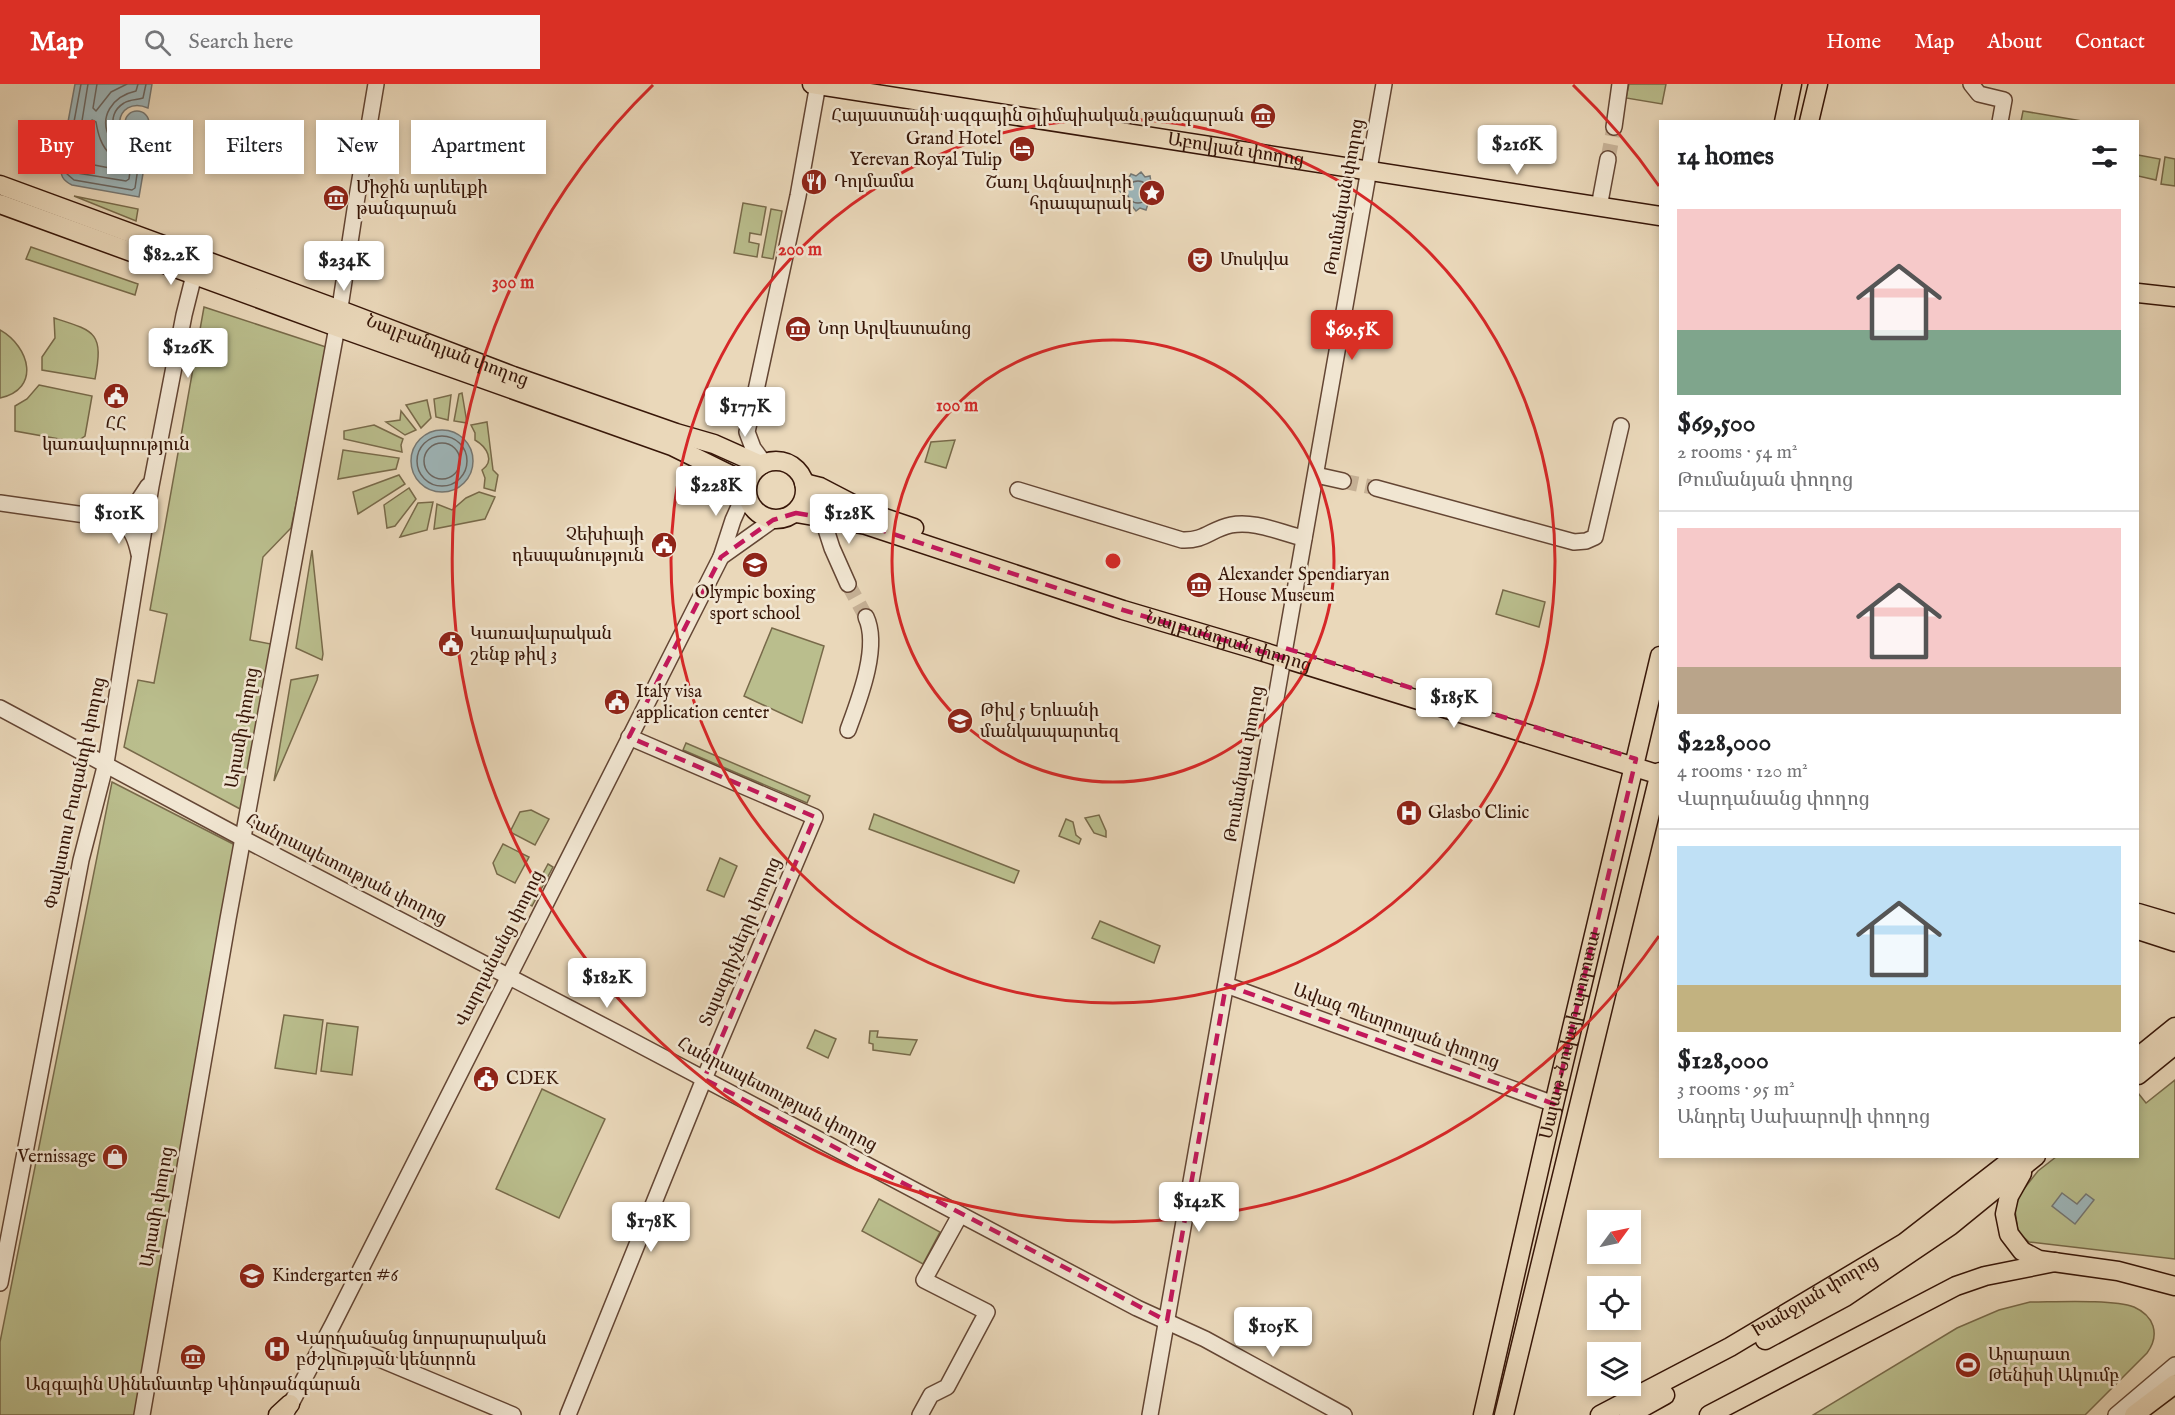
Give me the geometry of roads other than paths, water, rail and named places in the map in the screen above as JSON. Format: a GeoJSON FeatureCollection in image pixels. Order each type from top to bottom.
{"type":"FeatureCollection","features":[{"type":"Feature","properties":{"kind":"main road","name":"Աբովյան փողոց"},"geometry":{"type":"LineString","coordinates":[[816,84],[1659,216]]}},
{"type":"Feature","properties":{"kind":"main road"},"geometry":{"type":"LineString","coordinates":[[1784,120],[1792,84]]}},
{"type":"Feature","properties":{"kind":"main road"},"geometry":{"type":"LineString","coordinates":[[1809,120],[1818,84]]}},
{"type":"Feature","properties":{"kind":"main road","name":"Նալբանդյան փողոց"},"geometry":{"type":"LineString","coordinates":[[0,185],[339,319],[672,446],[747,487]]}},
{"type":"Feature","properties":{"kind":"main road","name":"Նալբանդյան փողոց"},"geometry":{"type":"LineString","coordinates":[[0,204],[194,275],[339,319],[513,376],[676,434],[714,444],[762,464]]}},
{"type":"Feature","properties":{"kind":"main road"},"geometry":{"type":"LineString","coordinates":[[2139,293],[2175,297]]}},
{"type":"Feature","properties":{"kind":"main road"},"geometry":{"type":"LineString","coordinates":[[771,461],[786,463],[797,471],[804,483],[804,499],[796,513],[789,517],[773,520],[757,513],[751,507],[747,487],[752,473],[762,464],[771,461]]}},
{"type":"Feature","properties":{"kind":"main road","name":"Նալբանդյան փողոց"},"geometry":{"type":"LineString","coordinates":[[804,483],[820,488],[870,513],[1126,600],[1284,653],[1635,763],[1659,774]]}},
{"type":"Feature","properties":{"kind":"main road","name":"Նալբանդյան փողոց"},"geometry":{"type":"LineString","coordinates":[[796,513],[866,525],[1123,610],[1284,653]]}},
{"type":"Feature","properties":{"kind":"main road","name":"Սայաթ-Նովայի պողոտա"},"geometry":{"type":"LineString","coordinates":[[1483,1415],[1659,660]]}},
{"type":"Feature","properties":{"kind":"main road","name":"Նալբանդյան փողոց"},"geometry":{"type":"LineString","coordinates":[[1635,763],[1659,767]]}},
{"type":"Feature","properties":{"kind":"main road","name":"Սայաթ-Նովայի պողոտա"},"geometry":{"type":"LineString","coordinates":[[1504,1415],[1659,778]]}},
{"type":"Feature","properties":{"kind":"main road"},"geometry":{"type":"LineString","coordinates":[[2139,913],[2175,924]]}},
{"type":"Feature","properties":{"kind":"main road"},"geometry":{"type":"LineString","coordinates":[[2139,930],[2175,942]]}},
{"type":"Feature","properties":{"kind":"main road"},"geometry":{"type":"LineString","coordinates":[[2139,1056],[2175,1027]]}},
{"type":"Feature","properties":{"kind":"main road"},"geometry":{"type":"LineString","coordinates":[[2139,1074],[2175,1045]]}},
{"type":"Feature","properties":{"kind":"main road"},"geometry":{"type":"LineString","coordinates":[[2026,1160],[2006,1207],[2006,1224],[2015,1243],[2022,1251],[2039,1260],[2118,1271],[2175,1286]]}},
{"type":"Feature","properties":{"kind":"main road","name":"Խանջյան փողոց"},"geometry":{"type":"LineString","coordinates":[[1600,1415],[1730,1347],[1904,1243],[2026,1160]]}},
{"type":"Feature","properties":{"kind":"main road","name":"Խանջյան փողոց"},"geometry":{"type":"LineString","coordinates":[[1629,1415],[1845,1297],[1950,1226],[2026,1160]]}},
{"type":"Feature","properties":{"kind":"main road"},"geometry":{"type":"LineString","coordinates":[[1709,1415],[1956,1286],[1985,1276],[2055,1262]]}},
{"type":"Feature","properties":{"kind":"main road"},"geometry":{"type":"LineString","coordinates":[[2134,1415],[2175,1384]]}},
{"type":"Feature","properties":{"kind":"street","name":"Արամի փողոց"},"geometry":{"type":"LineString","coordinates":[[142,1415],[228,919],[339,319],[376,84]]}},
{"type":"Feature","properties":{"kind":"street"},"geometry":{"type":"LineString","coordinates":[[762,464],[747,432],[798,196],[816,84]]}},
{"type":"Feature","properties":{"kind":"street","name":"Թումանյան փողոց"},"geometry":{"type":"LineString","coordinates":[[1150,1415],[1384,84]]}},
{"type":"Feature","properties":{"kind":"street"},"geometry":{"type":"LineString","coordinates":[[1614,127],[1620,84]]}},
{"type":"Feature","properties":{"kind":"street"},"geometry":{"type":"LineString","coordinates":[[1971,84],[1979,93],[2004,100],[2000,120]]}},
{"type":"Feature","properties":{"kind":"street"},"geometry":{"type":"LineString","coordinates":[[1599,207],[1608,159]]}},
{"type":"Feature","properties":{"kind":"street","name":"Փավստոս Բուզանդի փողոց"},"geometry":{"type":"LineString","coordinates":[[0,1283],[81,860],[106,763],[153,475],[194,275]]}},
{"type":"Feature","properties":{"kind":"street"},"geometry":{"type":"LineString","coordinates":[[1376,489],[1566,540],[1586,541],[1595,537],[1621,426]]}},
{"type":"Feature","properties":{"kind":"street"},"geometry":{"type":"LineString","coordinates":[[121,520],[140,500],[153,475]]}},
{"type":"Feature","properties":{"kind":"street"},"geometry":{"type":"LineString","coordinates":[[1316,475],[1342,481]]}},
{"type":"Feature","properties":{"kind":"street"},"geometry":{"type":"LineString","coordinates":[[721,557],[732,520],[747,487]]}},
{"type":"Feature","properties":{"kind":"street"},"geometry":{"type":"LineString","coordinates":[[1018,490],[1182,540],[1196,541],[1229,525],[1245,524],[1304,538]]}},
{"type":"Feature","properties":{"kind":"street"},"geometry":{"type":"LineString","coordinates":[[0,503],[121,520],[134,536],[140,557]]}},
{"type":"Feature","properties":{"kind":"street"},"geometry":{"type":"LineString","coordinates":[[822,517],[832,548],[848,584]]}},
{"type":"Feature","properties":{"kind":"street","name":"Վարդանանց փողոց"},"geometry":{"type":"LineString","coordinates":[[284,1411],[327,1337],[721,557],[773,520]]}},
{"type":"Feature","properties":{"kind":"street"},"geometry":{"type":"LineString","coordinates":[[848,730],[866,681],[871,627],[866,616]]}},
{"type":"Feature","properties":{"kind":"street","name":"Հանրապետության փողոց"},"geometry":{"type":"LineString","coordinates":[[0,708],[106,763],[243,839],[508,975],[960,1215],[1205,1339],[1344,1415]]}},
{"type":"Feature","properties":{"kind":"street","name":"Տպագրիչների փողոց"},"geometry":{"type":"LineString","coordinates":[[568,1415],[704,1079],[815,818],[629,737]]}},
{"type":"Feature","properties":{"kind":"street","name":"Ավագ Պետրոսյան փողոց"},"geometry":{"type":"LineString","coordinates":[[1226,985],[1554,1104]]}},
{"type":"Feature","properties":{"kind":"street"},"geometry":{"type":"LineString","coordinates":[[920,1415],[931,1395],[947,1387],[987,1312],[924,1280],[960,1215]]}},
{"type":"Feature","properties":{"kind":"street"},"geometry":{"type":"LineString","coordinates":[[327,1337],[513,1415]]}},
{"type":"Feature","properties":{"kind":"street"},"geometry":{"type":"LineString","coordinates":[[2116,1415],[2175,1365]]}},
{"type":"Feature","properties":{"kind":"water"},"geometry":{"type":"Polygon","coordinates":[[[75,84],[152,84],[148,108],[137,106],[128,108],[122,114],[120,120],[107,120],[107,174],[143,174],[139,197],[72,185],[66,181],[62,174],[95,174],[95,120],[68,120],[75,84]]]}},
{"type":"Feature","properties":{"kind":"water"},"geometry":{"type":"Polygon","coordinates":[[[137,111],[146,114],[148,120],[126,120],[128,114],[137,111]]]}},
{"type":"Feature","properties":{"kind":"water"},"geometry":{"type":"Polygon","coordinates":[[[1141,172],[1145,177],[1150,176],[1151,182],[1156,184],[1157,194],[1153,198],[1154,204],[1148,204],[1146,210],[1140,208],[1136,211],[1132,206],[1126,207],[1126,201],[1120,199],[1122,194],[1119,190],[1123,186],[1123,180],[1128,179],[1131,174],[1136,176],[1141,172]]]}},
{"type":"Feature","properties":{"kind":"water"},"geometry":{"type":"Polygon","coordinates":[[[436,430],[448,430],[464,439],[471,449],[473,461],[471,473],[464,483],[448,492],[436,492],[425,487],[416,478],[411,467],[411,455],[416,444],[425,435],[436,430]]]}},
{"type":"Feature","properties":{"kind":"water"},"geometry":{"type":"Polygon","coordinates":[[[2062,1193],[2077,1204],[2086,1194],[2094,1200],[2075,1224],[2052,1206],[2062,1193]]]}},
{"type":"Feature","properties":{"kind":"tunnel"},"geometry":{"type":"LineString","coordinates":[[1608,159],[1614,127]]}},
{"type":"Feature","properties":{"kind":"tunnel"},"geometry":{"type":"LineString","coordinates":[[1343,481],[1376,488]]}},
{"type":"Feature","properties":{"kind":"tunnel"},"geometry":{"type":"LineString","coordinates":[[848,584],[866,617]]}},
{"type":"Feature","properties":{"kind":"place","name":"Հայաստանի ազգային օլիմպիական թանգարան"},"geometry":{"type":"Point","coordinates":[1263,116]}},
{"type":"Feature","properties":{"kind":"place","name":"Grand Hotel Yerevan Royal Tulip"},"geometry":{"type":"Point","coordinates":[1022,149]}},
{"type":"Feature","properties":{"kind":"place","name":"Դոլմամա"},"geometry":{"type":"Point","coordinates":[814,182]}},
{"type":"Feature","properties":{"kind":"place","name":"Շառլ Ազնավուրի հրապարակ"},"geometry":{"type":"Point","coordinates":[1152,193]}},
{"type":"Feature","properties":{"kind":"place","name":"Միջին արևելքի թանգարան"},"geometry":{"type":"Point","coordinates":[336,198]}},
{"type":"Feature","properties":{"kind":"place","name":"Մոսկվա"},"geometry":{"type":"Point","coordinates":[1200,260]}},
{"type":"Feature","properties":{"kind":"place","name":"Նոր Արվեստանոց"},"geometry":{"type":"Point","coordinates":[798,329]}},
{"type":"Feature","properties":{"kind":"place","name":"ՀՀ կառավարություն"},"geometry":{"type":"Point","coordinates":[116,396]}},
{"type":"Feature","properties":{"kind":"place","name":"Չեխիայի դեսպանություն"},"geometry":{"type":"Point","coordinates":[664,545]}},
{"type":"Feature","properties":{"kind":"place","name":"Olympic boxing sport school"},"geometry":{"type":"Point","coordinates":[755,565]}},
{"type":"Feature","properties":{"kind":"place","name":"Alexander Spendiaryan House Museum"},"geometry":{"type":"Point","coordinates":[1199,585]}},
{"type":"Feature","properties":{"kind":"place","name":"Կառավարական շենք թիվ 3"},"geometry":{"type":"Point","coordinates":[451,644]}},
{"type":"Feature","properties":{"kind":"place","name":"Italy visa application center"},"geometry":{"type":"Point","coordinates":[617,702]}},
{"type":"Feature","properties":{"kind":"place","name":"Թիվ 5 Երևանի մանկապարտեզ"},"geometry":{"type":"Point","coordinates":[960,721]}},
{"type":"Feature","properties":{"kind":"place","name":"Glasbo Clinic"},"geometry":{"type":"Point","coordinates":[1409,813]}},
{"type":"Feature","properties":{"kind":"place","name":"CDEK"},"geometry":{"type":"Point","coordinates":[486,1079]}},
{"type":"Feature","properties":{"kind":"place","name":"Vernissage"},"geometry":{"type":"Point","coordinates":[115,1157]}},
{"type":"Feature","properties":{"kind":"place","name":"Kindergarten #6"},"geometry":{"type":"Point","coordinates":[252,1276]}},
{"type":"Feature","properties":{"kind":"place","name":"Վարդանանց նորարարական բժշկության կենտրոն"},"geometry":{"type":"Point","coordinates":[277,1349]}},
{"type":"Feature","properties":{"kind":"place","name":"Ազգային Սինեմատեք Կինոթանգարան"},"geometry":{"type":"Point","coordinates":[193,1357]}},
{"type":"Feature","properties":{"kind":"place","name":"Արարատ Թենիսի Ակումբ"},"geometry":{"type":"Point","coordinates":[1968,1365]}}]}
